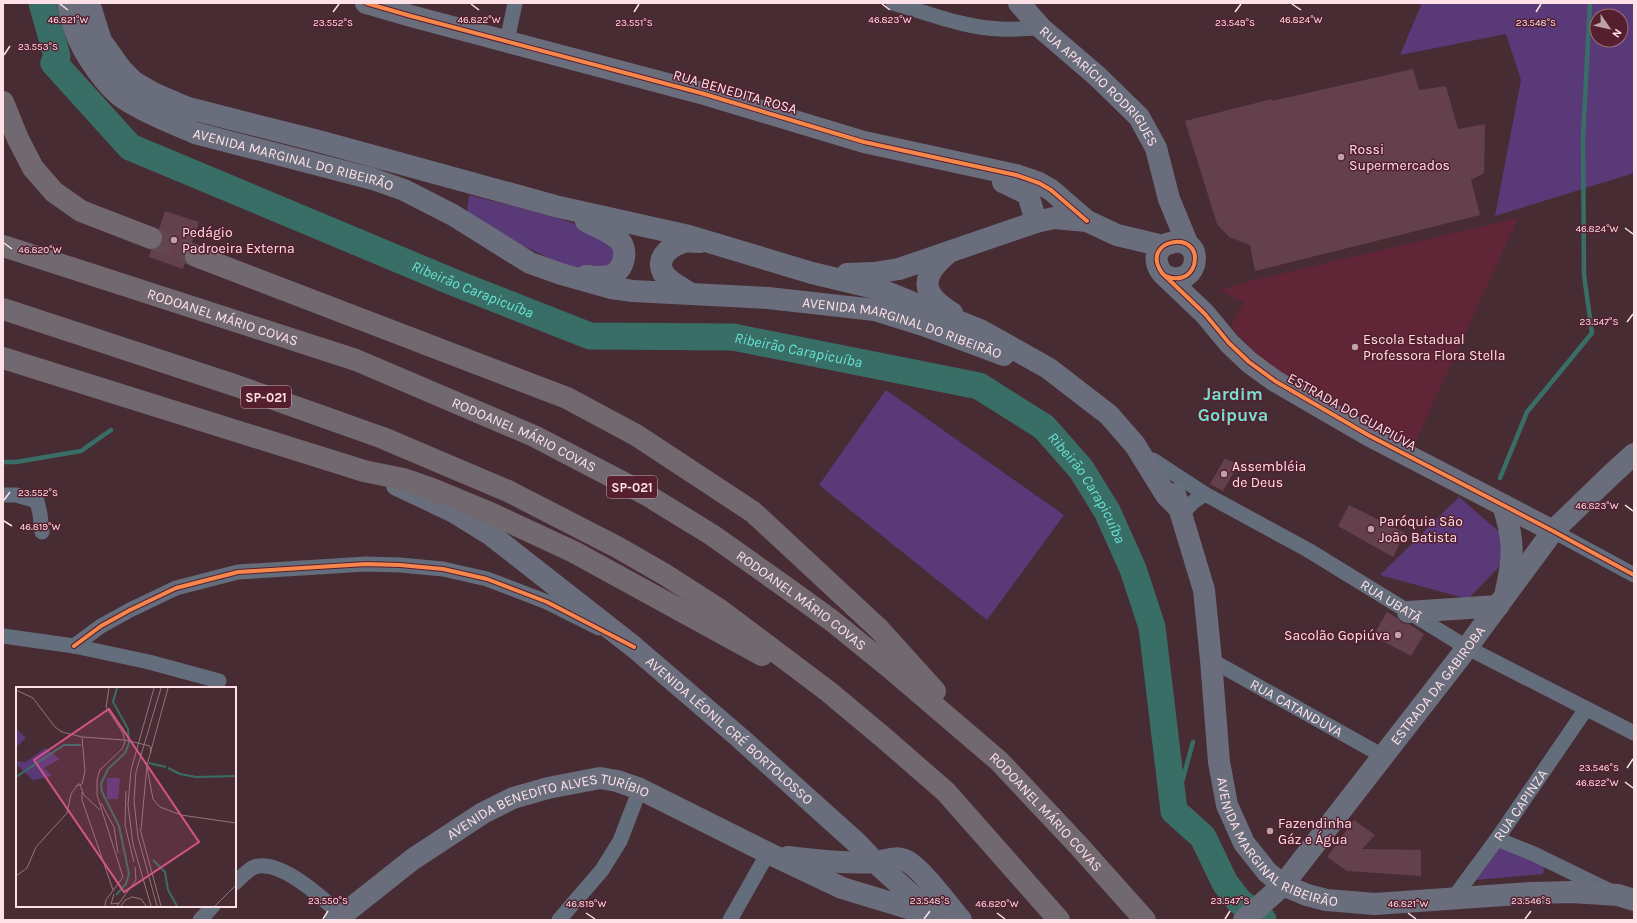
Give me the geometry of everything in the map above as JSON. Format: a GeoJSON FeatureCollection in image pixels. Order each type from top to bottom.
{"type":"FeatureCollection","features":[{"type":"Feature","properties":{"kind":"highway"},"geometry":{"type":"LineString","coordinates":[[3,102],[18,139],[33,168],[54,192],[81,211],[152,238]]}},
{"type":"Feature","properties":{"kind":"highway","name":"RODOANEL MÁRIO COVAS"},"geometry":{"type":"LineString","coordinates":[[3,246],[356,360],[534,436],[647,495],[718,540],[831,620],[889,666],[999,761],[1078,845],[1145,920]]}},
{"type":"Feature","properties":{"kind":"highway"},"geometry":{"type":"LineString","coordinates":[[196,256],[567,398],[636,434],[753,512],[880,630],[999,761]]}},
{"type":"Feature","properties":{"kind":"highway","name":"SP-021"},"geometry":{"type":"LineString","coordinates":[[3,309],[229,384],[383,438],[508,491],[617,547],[664,574],[720,610],[829,692],[946,792],[1059,920]]}},
{"type":"Feature","properties":{"kind":"highway"},"geometry":{"type":"LineString","coordinates":[[4,358],[364,471],[403,479],[432,489],[490,513],[567,549],[829,692]]}},
{"type":"Feature","properties":{"kind":"main road","name":"AVENIDA MARGINAL DO RIBEIRÃO"},"geometry":{"type":"LineString","coordinates":[[68,3],[75,31],[92,63],[106,82],[125,100],[169,122],[196,133],[367,177],[404,190],[453,215],[530,263],[561,274],[611,288],[633,291],[768,298],[875,310],[923,325],[1011,358],[1090,401]]}},
{"type":"Feature","properties":{"kind":"main road","name":"AVENIDA MARGINAL DO RIBEIRÃO"},"geometry":{"type":"LineString","coordinates":[[89,3],[101,41],[121,69],[134,82],[153,93],[188,108],[322,142],[560,207],[688,236],[812,273],[879,289],[982,331]]}},
{"type":"Feature","properties":{"kind":"main road","name":"RUA BENEDITA ROSA"},"geometry":{"type":"LineString","coordinates":[[366,3],[701,94],[864,142],[997,169],[1039,183],[1051,190],[1087,221],[1117,235],[1164,245]]}},
{"type":"Feature","properties":{"kind":"main road"},"geometry":{"type":"LineString","coordinates":[[1018,3],[1041,28]]}},
{"type":"Feature","properties":{"kind":"main road","name":"RUA APARÍCIO RODRIGUES"},"geometry":{"type":"LineString","coordinates":[[1041,28],[1097,76],[1139,117],[1156,148],[1169,199],[1191,254]]}},
{"type":"Feature","properties":{"kind":"main road","name":"RUA BENEDITA ROSA"},"geometry":{"type":"LineString","coordinates":[[964,163],[1028,194],[1036,222],[1054,218],[1087,221]]}},
{"type":"Feature","properties":{"kind":"main road","name":"RUA APARÍCIO RODRIGUES"},"geometry":{"type":"LineString","coordinates":[[1164,245],[1169,199]]}},
{"type":"Feature","properties":{"kind":"main road","name":"AVENIDA MARGINAL DO RIBEIRÃO"},"geometry":{"type":"LineString","coordinates":[[560,207],[614,236],[622,243],[625,254],[622,265],[615,274],[592,276],[561,274]]}},
{"type":"Feature","properties":{"kind":"main road"},"geometry":{"type":"LineString","coordinates":[[812,273],[874,273],[899,269],[1036,222]]}},
{"type":"Feature","properties":{"kind":"main road","name":"RUA BENEDITA ROSA"},"geometry":{"type":"LineString","coordinates":[[1117,235],[1162,272]]}},
{"type":"Feature","properties":{"kind":"main road"},"geometry":{"type":"LineString","coordinates":[[1177,241],[1191,254],[1193,268],[1184,277],[1172,279],[1162,272],[1157,261],[1158,253],[1164,245],[1177,241]]}},
{"type":"Feature","properties":{"kind":"main road","name":"AVENIDA MARGINAL DO RIBEIRÃO"},"geometry":{"type":"LineString","coordinates":[[707,242],[686,242],[676,244],[663,256],[662,271],[672,281],[691,293],[720,285],[783,286],[839,295],[858,294],[879,289],[946,254]]}},
{"type":"Feature","properties":{"kind":"main road","name":"AVENIDA MARGINAL DO RIBEIRÃO"},"geometry":{"type":"LineString","coordinates":[[946,254],[931,270],[928,279],[928,288],[934,298],[942,306],[982,331],[1048,368],[1090,401]]}},
{"type":"Feature","properties":{"kind":"main road","name":"ESTRADA DO GUAPIÚVA"},"geometry":{"type":"LineString","coordinates":[[1191,254],[1205,314]]}},
{"type":"Feature","properties":{"kind":"main road","name":"ESTRADA DO GUAPIÚVA"},"geometry":{"type":"LineString","coordinates":[[1162,272],[1205,314],[1234,348],[1249,362],[1275,381],[1370,436],[1553,531]]}},
{"type":"Feature","properties":{"kind":"main road"},"geometry":{"type":"LineString","coordinates":[[1090,401],[1109,415],[1135,445],[1166,495],[1181,511]]}},
{"type":"Feature","properties":{"kind":"main road","name":"AVENIDA MARGINAL RIBEIRÃO"},"geometry":{"type":"LineString","coordinates":[[1135,445],[1153,460],[1174,492],[1181,511],[1204,590],[1219,762],[1226,805],[1244,843],[1266,872],[1283,885],[1307,895],[1326,900],[1375,904],[1452,900],[1531,893],[1572,892],[1626,897]]}},
{"type":"Feature","properties":{"kind":"main road","name":"ESTRADA DA GABIROBA"},"geometry":{"type":"LineString","coordinates":[[1244,920],[1283,885],[1501,602],[1553,531],[1634,454]]}},
{"type":"Feature","properties":{"kind":"main road","name":"AVENIDA LÉONIL CRÉ BORTOLOSSO"},"geometry":{"type":"LineString","coordinates":[[364,471],[452,511],[491,535],[634,647],[740,738],[858,844],[875,862],[938,920]]}},
{"type":"Feature","properties":{"kind":"main road"},"geometry":{"type":"LineString","coordinates":[[1408,612],[1501,602],[1510,572],[1512,544],[1510,526],[1503,505]]}},
{"type":"Feature","properties":{"kind":"main road","name":"AVENIDA BENEDITO ALVES TURÍBIO"},"geometry":{"type":"LineString","coordinates":[[338,917],[413,859],[483,813],[514,798],[548,788],[600,778],[617,781],[640,789],[842,888],[908,908],[935,920]]}},
{"type":"Feature","properties":{"kind":"main road","name":"AVENIDA BENEDITO ALVES TURÍBIO"},"geometry":{"type":"LineString","coordinates":[[772,855],[847,862],[875,862],[895,857],[907,861],[918,870],[961,920]]}},
{"type":"Feature","properties":{"kind":"main road"},"geometry":{"type":"LineString","coordinates":[[875,862],[865,873],[864,880],[866,886],[876,898]]}},
{"type":"Feature","properties":{"kind":"street"},"geometry":{"type":"LineString","coordinates":[[506,42],[515,3]]}},
{"type":"Feature","properties":{"kind":"street","name":"RUA APARÍCIO RODRIGUES"},"geometry":{"type":"LineString","coordinates":[[893,3],[963,23],[984,27],[1001,29],[1041,28]]}},
{"type":"Feature","properties":{"kind":"street","name":"RUA UBATÃ"},"geometry":{"type":"LineString","coordinates":[[1153,460],[1205,494],[1308,550],[1466,647],[1634,733]]}},
{"type":"Feature","properties":{"kind":"street"},"geometry":{"type":"LineString","coordinates":[[3,494],[16,495],[37,501],[42,532]]}},
{"type":"Feature","properties":{"kind":"street"},"geometry":{"type":"LineString","coordinates":[[1181,511],[1205,494]]}},
{"type":"Feature","properties":{"kind":"street"},"geometry":{"type":"LineString","coordinates":[[1553,531],[1634,575]]}},
{"type":"Feature","properties":{"kind":"street"},"geometry":{"type":"LineString","coordinates":[[74,646],[101,626],[176,588],[238,572],[366,564],[400,565],[443,569],[487,579],[547,602],[634,647]]}},
{"type":"Feature","properties":{"kind":"street"},"geometry":{"type":"LineString","coordinates":[[3,636],[74,646],[149,662],[219,681]]}},
{"type":"Feature","properties":{"kind":"street","name":"RUA CATANDUVA"},"geometry":{"type":"LineString","coordinates":[[1211,660],[1383,756]]}},
{"type":"Feature","properties":{"kind":"street","name":"RUA CAPINZA"},"geometry":{"type":"LineString","coordinates":[[1452,900],[1497,839],[1586,709]]}},
{"type":"Feature","properties":{"kind":"street"},"geometry":{"type":"LineString","coordinates":[[559,920],[606,864],[620,841],[640,789]]}},
{"type":"Feature","properties":{"kind":"street"},"geometry":{"type":"LineString","coordinates":[[1497,839],[1534,854],[1568,872],[1626,897]]}},
{"type":"Feature","properties":{"kind":"street"},"geometry":{"type":"LineString","coordinates":[[730,920],[772,855]]}},
{"type":"Feature","properties":{"kind":"street"},"geometry":{"type":"LineString","coordinates":[[236,882],[254,867],[270,867],[284,872],[306,885],[338,917]]}},
{"type":"Feature","properties":{"kind":"street"},"geometry":{"type":"LineString","coordinates":[[200,920],[212,907]]}},
{"type":"Feature","properties":{"kind":"shaded area"},"geometry":{"type":"Polygon","coordinates":[[[1422,3],[1634,3],[1634,173],[1495,216],[1521,80],[1506,34],[1400,55],[1422,3]]]}},
{"type":"Feature","properties":{"kind":"shaded area"},"geometry":{"type":"Polygon","coordinates":[[[469,195],[541,213],[573,223],[614,248],[615,260],[608,268],[577,268],[557,262],[520,244],[467,212],[469,195]]]}},
{"type":"Feature","properties":{"kind":"shaded area","name":"Escola Estadual Professora Flora Stella"},"geometry":{"type":"Polygon","coordinates":[[[1518,218],[1414,445],[1269,367],[1231,327],[1244,302],[1219,290],[1246,282],[1518,218]]]}},
{"type":"Feature","properties":{"kind":"shaded area"},"geometry":{"type":"Polygon","coordinates":[[[886,390],[1064,515],[987,620],[819,485],[886,390]]]}},
{"type":"Feature","properties":{"kind":"shaded area"},"geometry":{"type":"Polygon","coordinates":[[[1459,497],[1504,536],[1504,556],[1498,568],[1468,599],[1380,575],[1459,497]]]}},
{"type":"Feature","properties":{"kind":"shaded area"},"geometry":{"type":"Polygon","coordinates":[[[1498,846],[1544,866],[1543,874],[1475,880],[1498,846]]]}},
{"type":"Feature","properties":{"kind":"building","name":"Rossi Supermercados"},"geometry":{"type":"Polygon","coordinates":[[[1413,69],[1419,90],[1446,86],[1458,129],[1485,124],[1484,173],[1471,180],[1480,215],[1255,271],[1250,245],[1229,237],[1217,224],[1185,121],[1272,99],[1272,101],[1413,69]]]}},
{"type":"Feature","properties":{"kind":"building","name":"Pedágio Padroeira Externa"},"geometry":{"type":"Polygon","coordinates":[[[165,211],[199,222],[191,245],[184,252],[185,262],[183,269],[149,257],[151,250],[159,248],[163,242],[163,236],[159,229],[165,211]]]}},
{"type":"Feature","properties":{"kind":"building","name":"Assembléia de Deus"},"geometry":{"type":"Polygon","coordinates":[[[1225,458],[1238,465],[1223,491],[1210,484],[1225,458]]]}},
{"type":"Feature","properties":{"kind":"building","name":"Paróquia São João Batista"},"geometry":{"type":"Polygon","coordinates":[[[1349,505],[1405,533],[1393,557],[1338,526],[1349,505]]]}},
{"type":"Feature","properties":{"kind":"building","name":"Sacolão Gopiúva"},"geometry":{"type":"Polygon","coordinates":[[[1387,612],[1402,623],[1409,624],[1424,634],[1411,656],[1373,636],[1387,612]]]}},
{"type":"Feature","properties":{"kind":"building"},"geometry":{"type":"Polygon","coordinates":[[[1354,820],[1375,835],[1362,849],[1421,850],[1421,876],[1347,871],[1327,857],[1354,820]]]}},
{"type":"Feature","properties":{"kind":"waterway","name":"Ribeirão Carapicuíba"},"geometry":{"type":"LineString","coordinates":[[42,3],[57,56],[54,63],[130,147],[455,283],[590,336],[733,337],[979,386],[1044,427],[1081,469],[1107,511],[1133,569],[1152,627],[1174,811],[1203,837],[1225,883],[1239,901],[1263,920]]}},
{"type":"Feature","properties":{"kind":"waterway"},"geometry":{"type":"LineString","coordinates":[[1500,478],[1527,412],[1592,333],[1584,275],[1583,137],[1590,3]]}},
{"type":"Feature","properties":{"kind":"waterway"},"geometry":{"type":"LineString","coordinates":[[3,462],[16,462],[81,451],[111,430]]}},
{"type":"Feature","properties":{"kind":"waterway"},"geometry":{"type":"LineString","coordinates":[[1174,811],[1193,742]]}},
{"type":"Feature","properties":{"kind":"tunnel"},"geometry":{"type":"LineString","coordinates":[[151,238],[196,256]]}},
{"type":"Feature","properties":{"kind":"cycle path"},"geometry":{"type":"LineString","coordinates":[[366,3],[701,93],[864,142],[1016,175],[1039,183],[1051,190],[1087,221]]}},
{"type":"Feature","properties":{"kind":"cycle path"},"geometry":{"type":"LineString","coordinates":[[1166,276],[1179,278],[1186,276],[1189,273],[1194,265],[1194,253],[1189,246],[1182,242],[1172,242],[1164,246],[1158,252],[1157,261],[1162,273],[1205,314],[1229,343],[1249,362],[1275,381],[1370,436],[1634,575]]}},
{"type":"Feature","properties":{"kind":"cycle path"},"geometry":{"type":"LineString","coordinates":[[74,646],[101,626],[176,588],[238,572],[366,564],[400,565],[443,569],[487,579],[547,602],[634,647]]}},
{"type":"Feature","properties":{"kind":"place","name":"Rossi Supermercados"},"geometry":{"type":"Point","coordinates":[1341,157]}},
{"type":"Feature","properties":{"kind":"place","name":"Pedágio Padroeira Externa"},"geometry":{"type":"Point","coordinates":[174,240]}},
{"type":"Feature","properties":{"kind":"place","name":"Escola Estadual Professora Flora Stella"},"geometry":{"type":"Point","coordinates":[1355,347]}},
{"type":"Feature","properties":{"kind":"place","name":"Assembléia de Deus"},"geometry":{"type":"Point","coordinates":[1224,474]}},
{"type":"Feature","properties":{"kind":"place","name":"Paróquia São João Batista"},"geometry":{"type":"Point","coordinates":[1371,529]}},
{"type":"Feature","properties":{"kind":"place","name":"Sacolão Gopiúva"},"geometry":{"type":"Point","coordinates":[1398,635]}},
{"type":"Feature","properties":{"kind":"place","name":"Fazendinha Gáz e Água"},"geometry":{"type":"Point","coordinates":[1270,831]}},
{"type":"Feature","properties":{"kind":"district","name":"Jardim Goipuva"},"geometry":{"type":"Point","coordinates":[1233,404]}}]}
